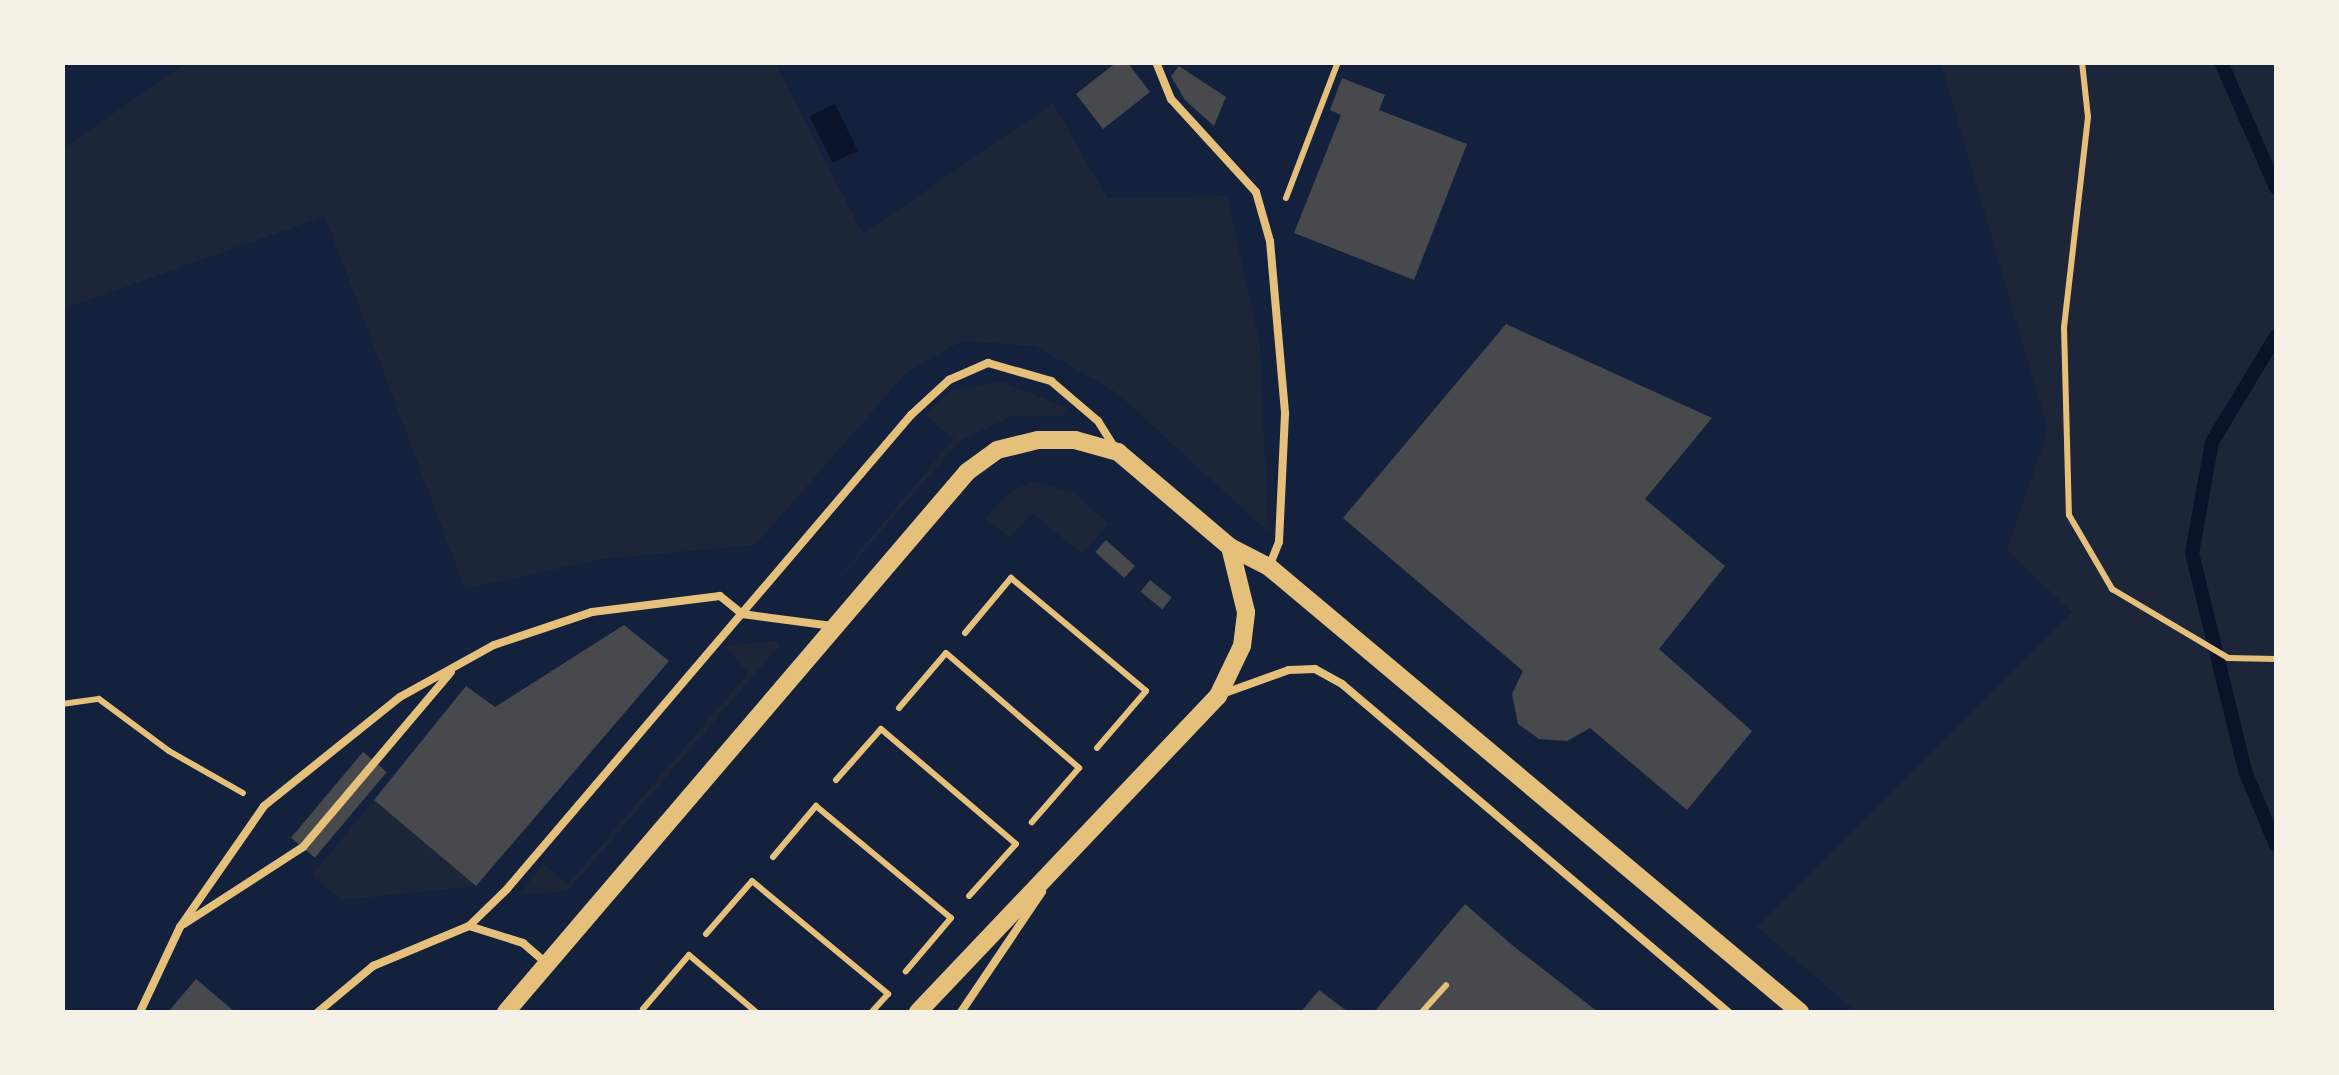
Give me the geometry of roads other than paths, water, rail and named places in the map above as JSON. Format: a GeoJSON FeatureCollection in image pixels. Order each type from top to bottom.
{"type":"FeatureCollection","features":[{"type":"Feature","properties":{"kind":"street"},"geometry":{"type":"LineString","coordinates":[[506,1012],[967,472],[998,450],[1075,440],[1118,452],[1230,546],[1268,567],[1800,1012]]}},
{"type":"Feature","properties":{"kind":"street"},"geometry":{"type":"LineString","coordinates":[[918,1012],[1218,696],[1242,646],[1246,612],[1230,546]]}},
{"type":"Feature","properties":{"kind":"lane"},"geometry":{"type":"LineString","coordinates":[[1156,62],[1171,99],[1256,192],[1270,241],[1285,414],[1279,542],[1268,567]]}},
{"type":"Feature","properties":{"kind":"lane"},"geometry":{"type":"LineString","coordinates":[[318,1012],[373,966],[469,926],[910,415],[949,380],[988,364],[1051,380],[1098,421],[1118,452]]}},
{"type":"Feature","properties":{"kind":"lane"},"geometry":{"type":"LineString","coordinates":[[140,1012],[180,927],[264,806],[400,697],[494,645],[592,612],[720,596],[742,614],[832,626]]}},
{"type":"Feature","properties":{"kind":"lane"},"geometry":{"type":"LineString","coordinates":[[180,927],[303,847],[454,668]]}},
{"type":"Feature","properties":{"kind":"lane"},"geometry":{"type":"LineString","coordinates":[[1218,696],[1289,670],[1315,669],[1342,684],[1728,1012]]}},
{"type":"Feature","properties":{"kind":"lane"},"geometry":{"type":"LineString","coordinates":[[961,1012],[1062,862]]}},
{"type":"Feature","properties":{"kind":"lane"},"geometry":{"type":"LineString","coordinates":[[469,926],[524,942],[547,964]]}},
{"type":"Feature","properties":{"kind":"waterway"},"geometry":{"type":"LineString","coordinates":[[2221,62],[2276,188]]}},
{"type":"Feature","properties":{"kind":"waterway"},"geometry":{"type":"LineString","coordinates":[[2276,336],[2212,442],[2192,553],[2245,771],[2276,845]]}}]}
